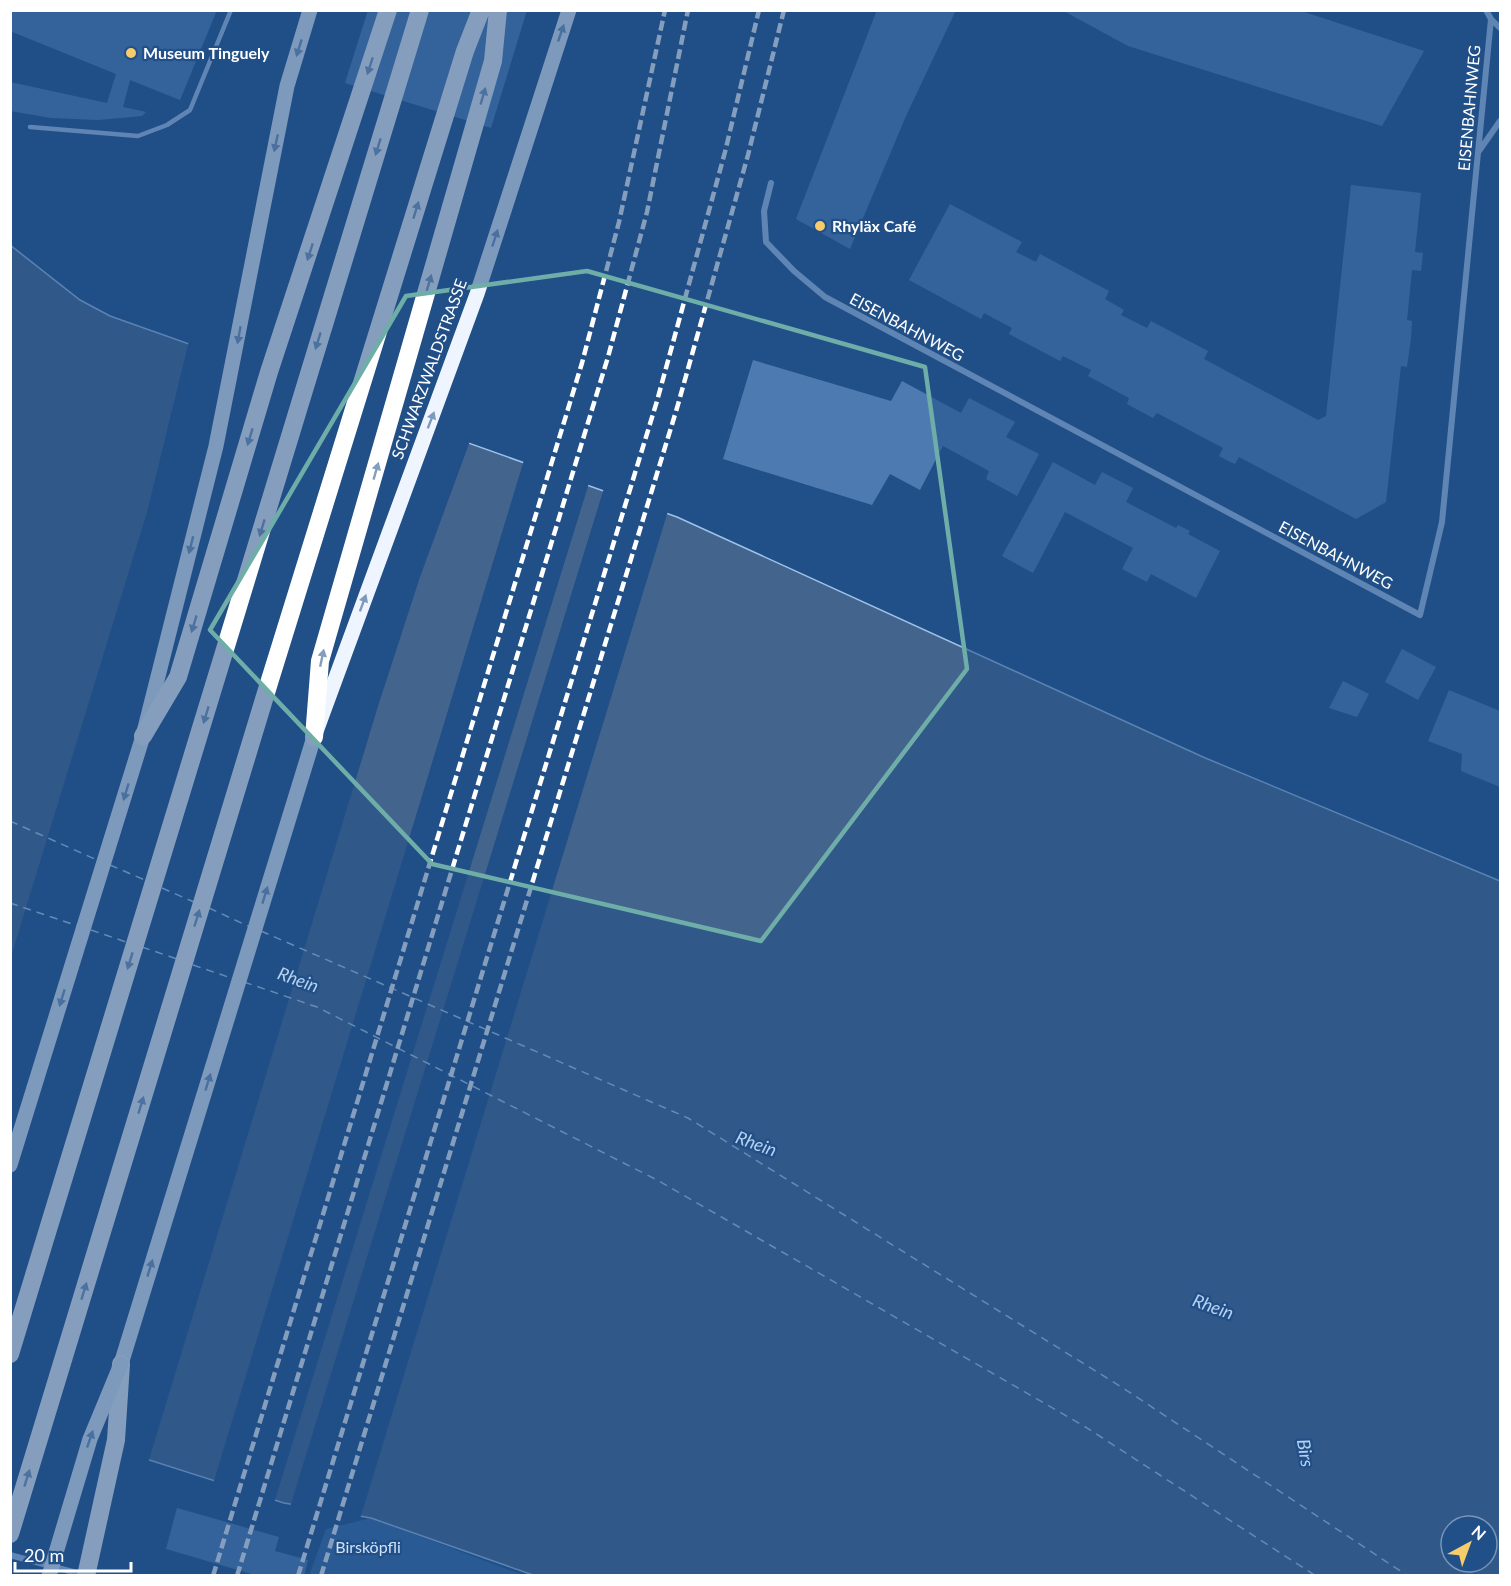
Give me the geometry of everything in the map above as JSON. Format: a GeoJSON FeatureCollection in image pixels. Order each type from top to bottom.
{"type":"FeatureCollection","features":[{"type":"Feature","properties":{"kind":"highway"},"geometry":{"type":"LineString","coordinates":[[143,736],[178,676],[269,372],[388,10]]}},
{"type":"Feature","properties":{"kind":"highway"},"geometry":{"type":"LineString","coordinates":[[10,1354],[420,10]]}},
{"type":"Feature","properties":{"kind":"highway"},"geometry":{"type":"LineString","coordinates":[[10,1534],[272,672],[465,51],[481,10]]}},
{"type":"Feature","properties":{"kind":"highway"},"geometry":{"type":"LineString","coordinates":[[314,737],[320,661],[493,61],[498,10]]}},
{"type":"Feature","properties":{"kind":"highway"},"geometry":{"type":"LineString","coordinates":[[85,1575],[116,1440],[121,1364]]}},
{"type":"Feature","properties":{"kind":"main road"},"geometry":{"type":"LineString","coordinates":[[10,1165],[143,736],[216,446],[287,86],[310,10]]}},
{"type":"Feature","properties":{"kind":"main road","name":"SCHWARZWALDSTRASSE"},"geometry":{"type":"LineString","coordinates":[[49,1575],[90,1439],[121,1364],[314,737],[458,348],[569,10]]}},
{"type":"Feature","properties":{"kind":"street"},"geometry":{"type":"LineString","coordinates":[[1486,10],[1500,28]]}},
{"type":"Feature","properties":{"kind":"street","name":"EISENBAHNWEG"},"geometry":{"type":"LineString","coordinates":[[771,183],[764,211],[766,242],[794,271],[825,297],[1420,615],[1442,522],[1491,19]]}},
{"type":"Feature","properties":{"kind":"street"},"geometry":{"type":"LineString","coordinates":[[1479,151],[1500,121]]}},
{"type":"Feature","properties":{"kind":"street"},"geometry":{"type":"LineString","coordinates":[[10,1555],[85,1575]]}},
{"type":"Feature","properties":{"kind":"lane"},"geometry":{"type":"LineString","coordinates":[[30,127],[138,136],[167,125],[190,110],[231,10]]}},
{"type":"Feature","properties":{"kind":"highlighted area"},"geometry":{"type":"Polygon","coordinates":[[[587,271],[925,367],[967,669],[761,941],[432,864],[210,630],[406,296],[587,271]]]}},
{"type":"Feature","properties":{"kind":"green space","name":"Birsköpfli"},"geometry":{"type":"Polygon","coordinates":[[[371,1518],[523,1575],[309,1576],[326,1529],[371,1518]]]}},
{"type":"Feature","properties":{"kind":"water"},"geometry":{"type":"Polygon","coordinates":[[[10,245],[80,300],[110,316],[677,517],[1203,757],[1500,881],[1500,1575],[533,1575],[371,1518],[284,1503],[11,1416],[10,245]]]}},
{"type":"Feature","properties":{"kind":"pier"},"geometry":{"type":"Polygon","coordinates":[[[189,341],[470,441],[420,577],[379,703],[148,1463],[10,1420],[10,960],[147,512],[189,341]]]}},
{"type":"Feature","properties":{"kind":"pier"},"geometry":{"type":"Polygon","coordinates":[[[524,460],[589,483],[274,1503],[213,1484],[524,460]]]}},
{"type":"Feature","properties":{"kind":"pier"},"geometry":{"type":"Polygon","coordinates":[[[604,488],[668,511],[360,1519],[290,1507],[604,488]]]}},
{"type":"Feature","properties":{"kind":"building","name":"Museum Tinguely"},"geometry":{"type":"Polygon","coordinates":[[[10,10],[217,10],[180,100],[130,80],[123,107],[146,112],[142,116],[98,120],[51,118],[10,111],[10,82],[107,103],[116,74],[10,31],[10,10]]]}},
{"type":"Feature","properties":{"kind":"building"},"geometry":{"type":"Polygon","coordinates":[[[368,10],[527,10],[491,128],[345,83],[368,10]]]}},
{"type":"Feature","properties":{"kind":"building"},"geometry":{"type":"Polygon","coordinates":[[[877,10],[956,10],[906,116],[850,249],[796,219],[877,10]]]}},
{"type":"Feature","properties":{"kind":"building"},"geometry":{"type":"Polygon","coordinates":[[[1062,10],[1298,10],[1424,51],[1382,126],[1128,46],[1062,10]]]}},
{"type":"Feature","properties":{"kind":"building"},"geometry":{"type":"Polygon","coordinates":[[[1351,185],[1421,193],[1415,252],[1423,253],[1421,271],[1412,270],[1407,320],[1412,321],[1411,338],[1407,367],[1401,366],[1386,502],[1356,519],[1239,457],[1235,464],[1228,461],[1219,456],[1223,448],[1157,413],[1153,418],[1127,404],[1129,398],[1088,376],[1091,370],[1063,356],[1060,361],[1009,334],[1012,328],[984,313],[981,319],[909,280],[950,204],[1022,242],[1016,252],[1036,262],[1040,254],[1109,291],[1105,299],[1124,310],[1121,315],[1147,328],[1151,321],[1208,351],[1204,359],[1318,420],[1326,416],[1351,185]]]}},
{"type":"Feature","properties":{"kind":"building"},"geometry":{"type":"Polygon","coordinates":[[[753,360],[891,401],[902,381],[961,413],[969,398],[1015,422],[1006,437],[1039,454],[1017,496],[986,479],[989,471],[943,446],[920,490],[890,474],[872,505],[723,459],[753,360]]]}},
{"type":"Feature","properties":{"kind":"building"},"geometry":{"type":"Polygon","coordinates":[[[1053,462],[1095,485],[1102,472],[1133,488],[1126,502],[1176,528],[1178,525],[1190,531],[1188,534],[1220,551],[1196,598],[1151,574],[1147,582],[1122,569],[1133,548],[1065,512],[1033,573],[1002,556],[1053,462]]]}},
{"type":"Feature","properties":{"kind":"building"},"geometry":{"type":"Polygon","coordinates":[[[1402,649],[1436,667],[1418,700],[1385,682],[1402,649]]]}},
{"type":"Feature","properties":{"kind":"building"},"geometry":{"type":"Polygon","coordinates":[[[1343,681],[1369,694],[1357,717],[1329,708],[1343,681]]]}},
{"type":"Feature","properties":{"kind":"building"},"geometry":{"type":"Polygon","coordinates":[[[1449,690],[1500,711],[1500,787],[1461,771],[1462,754],[1428,741],[1449,690]]]}},
{"type":"Feature","properties":{"kind":"building"},"geometry":{"type":"Polygon","coordinates":[[[177,1508],[279,1537],[275,1551],[308,1560],[304,1576],[259,1576],[166,1549],[177,1508]]]}},
{"type":"Feature","properties":{"kind":"ferry route"},"geometry":{"type":"LineString","coordinates":[[10,821],[97,860]]}},
{"type":"Feature","properties":{"kind":"ferry route"},"geometry":{"type":"LineString","coordinates":[[110,865],[147,881]]}},
{"type":"Feature","properties":{"kind":"ferry route"},"geometry":{"type":"LineString","coordinates":[[162,888],[194,902]]}},
{"type":"Feature","properties":{"kind":"ferry route"},"geometry":{"type":"LineString","coordinates":[[10,903],[78,926]]}},
{"type":"Feature","properties":{"kind":"ferry route"},"geometry":{"type":"LineString","coordinates":[[209,908],[248,926]]}},
{"type":"Feature","properties":{"kind":"ferry route"},"geometry":{"type":"LineString","coordinates":[[91,930],[126,942]]}},
{"type":"Feature","properties":{"kind":"ferry route"},"geometry":{"type":"LineString","coordinates":[[261,931],[688,1118],[1123,1388],[1408,1576]]}},
{"type":"Feature","properties":{"kind":"ferry route"},"geometry":{"type":"LineString","coordinates":[[142,947],[177,959]]}},
{"type":"Feature","properties":{"kind":"ferry route"},"geometry":{"type":"LineString","coordinates":[[193,965],[231,978]]}},
{"type":"Feature","properties":{"kind":"ferry route"},"geometry":{"type":"LineString","coordinates":[[244,982],[317,1007],[659,1181],[1084,1426],[1316,1576]]}},
{"type":"Feature","properties":{"kind":"railway"},"geometry":{"type":"LineString","coordinates":[[213,1576],[582,363],[619,222],[665,10]]}},
{"type":"Feature","properties":{"kind":"railway"},"geometry":{"type":"LineString","coordinates":[[237,1576],[608,357],[647,212],[688,10]]}},
{"type":"Feature","properties":{"kind":"railway"},"geometry":{"type":"LineString","coordinates":[[298,1576],[657,401],[725,152],[759,10]]}},
{"type":"Feature","properties":{"kind":"railway"},"geometry":{"type":"LineString","coordinates":[[321,1576],[677,408],[748,155],[784,10]]}},
{"type":"Feature","properties":{"kind":"place","name":"Museum Tinguely"},"geometry":{"type":"Point","coordinates":[131,53]}},
{"type":"Feature","properties":{"kind":"place","name":"Rhyläx Café"},"geometry":{"type":"Point","coordinates":[820,226]}},
{"type":"Feature","properties":{"kind":"water label","name":"Rhein"},"geometry":{"type":"Point","coordinates":[298,980]}},
{"type":"Feature","properties":{"kind":"water label","name":"Rhein"},"geometry":{"type":"Point","coordinates":[756,1144]}},
{"type":"Feature","properties":{"kind":"water label","name":"Rhein"},"geometry":{"type":"Point","coordinates":[1213,1307]}},
{"type":"Feature","properties":{"kind":"water label","name":"Birs"},"geometry":{"type":"Point","coordinates":[1305,1453]}}]}
